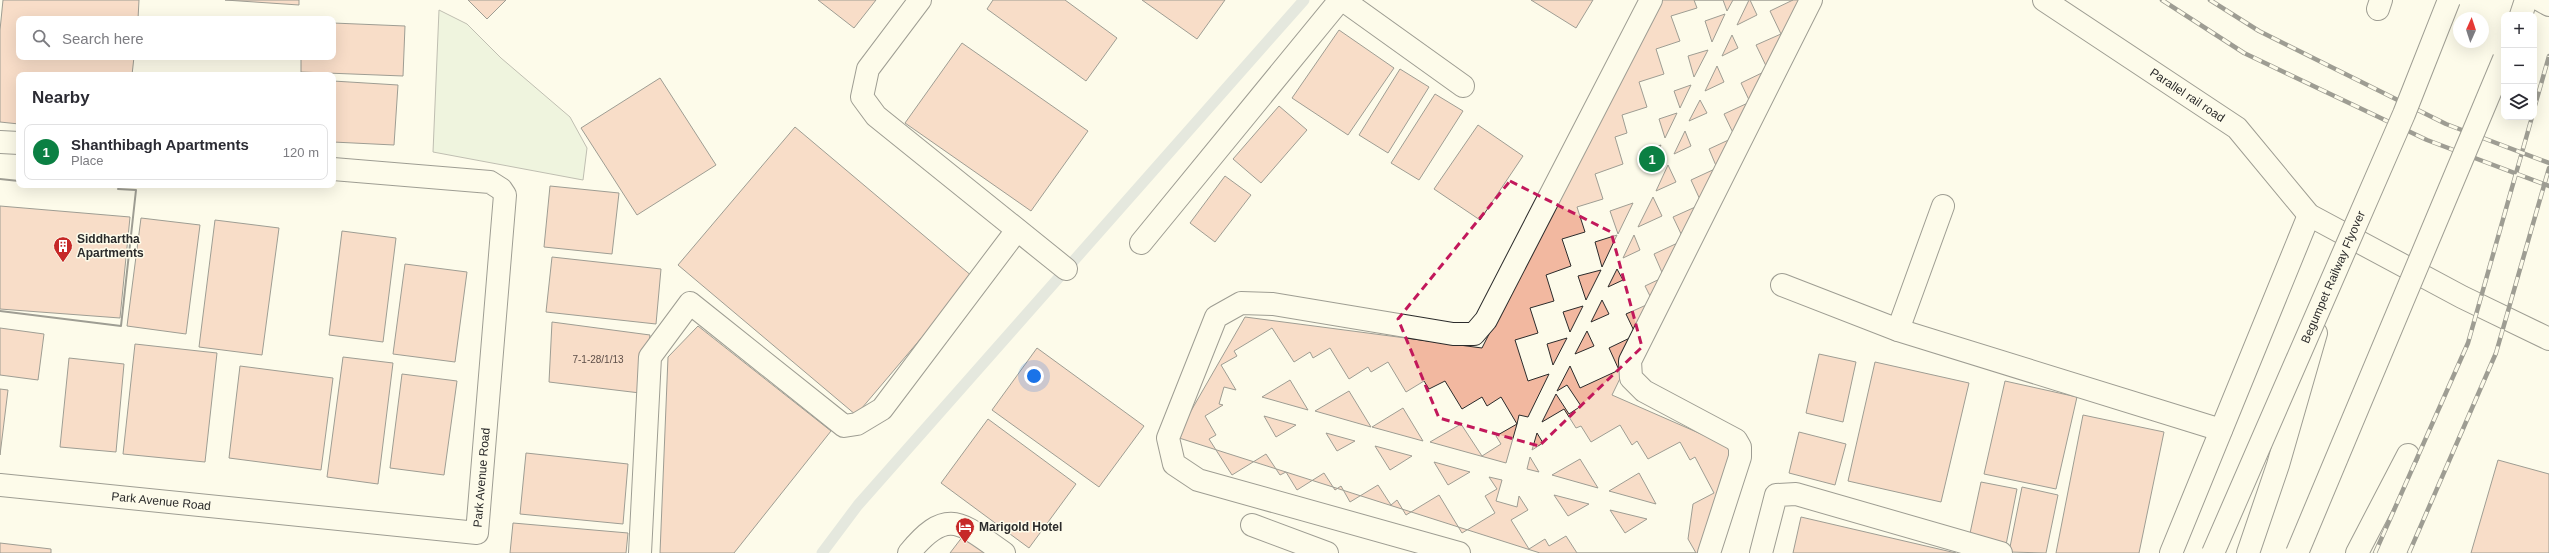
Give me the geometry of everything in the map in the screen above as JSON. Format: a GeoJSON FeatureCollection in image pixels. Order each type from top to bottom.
{"type":"FeatureCollection","features":[{"type":"Feature","properties":{"kind":"street"},"geometry":{"type":"LineString","coordinates":[[920,0],[868,69],[862,97],[876,116],[1066,269]]}},
{"type":"Feature","properties":{"kind":"street"},"geometry":{"type":"LineString","coordinates":[[1141,242],[1340,0]]}},
{"type":"Feature","properties":{"kind":"street"},"geometry":{"type":"LineString","coordinates":[[1343,0],[1464,86]]}},
{"type":"Feature","properties":{"kind":"street"},"geometry":{"type":"LineString","coordinates":[[1458,553],[1198,480],[1174,464],[1168,438],[1216,318],[1241,302],[1273,304],[1453,334],[1474,334],[1486,320],[1651,0]]}},
{"type":"Feature","properties":{"kind":"street"},"geometry":{"type":"LineString","coordinates":[[1709,553],[1740,457],[1740,447],[1736,440],[1644,391],[1631,378],[1630,361],[1811,0]]}},
{"type":"Feature","properties":{"kind":"street","name":"Parallel rail road"},"geometry":{"type":"LineString","coordinates":[[2044,0],[2237,128],[2309,215]]}},
{"type":"Feature","properties":{"kind":"street","name":"Begumpet Railway Flyover"},"geometry":{"type":"LineString","coordinates":[[2213,553],[2328,292],[2404,114],[2449,0]]}},
{"type":"Feature","properties":{"kind":"street"},"geometry":{"type":"LineString","coordinates":[[2522,12],[2526,0]]}},
{"type":"Feature","properties":{"kind":"street"},"geometry":{"type":"LineString","coordinates":[[2540,0],[2549,5]]}},
{"type":"Feature","properties":{"kind":"street"},"geometry":{"type":"LineString","coordinates":[[2297,553],[2501,66]]}},
{"type":"Feature","properties":{"kind":"street"},"geometry":{"type":"LineString","coordinates":[[0,142],[16,143]]}},
{"type":"Feature","properties":{"kind":"street","name":"Park Avenue Road"},"geometry":{"type":"LineString","coordinates":[[0,485],[476,533],[505,195],[502,189],[490,182],[336,169]]}},
{"type":"Feature","properties":{"kind":"street"},"geometry":{"type":"LineString","coordinates":[[1898,330],[1943,206]]}},
{"type":"Feature","properties":{"kind":"street"},"geometry":{"type":"LineString","coordinates":[[2171,553],[2309,215],[2462,297],[2549,339]]}},
{"type":"Feature","properties":{"kind":"street"},"geometry":{"type":"LineString","coordinates":[[640,553],[650,357],[690,303],[844,426],[857,424],[882,410],[1018,230]]}},
{"type":"Feature","properties":{"kind":"street"},"geometry":{"type":"LineString","coordinates":[[1782,285],[1898,330],[2221,430]]}},
{"type":"Feature","properties":{"kind":"street"},"geometry":{"type":"LineString","coordinates":[[2248,553],[2278,465],[2328,292]]}},
{"type":"Feature","properties":{"kind":"street"},"geometry":{"type":"LineString","coordinates":[[2357,553],[2408,454]]}},
{"type":"Feature","properties":{"kind":"street"},"geometry":{"type":"LineString","coordinates":[[1761,553],[1776,496],[1796,494],[2001,553]]}},
{"type":"Feature","properties":{"kind":"street"},"geometry":{"type":"LineString","coordinates":[[909,553],[923,536],[940,525],[962,524],[1004,553]]}},
{"type":"Feature","properties":{"kind":"street"},"geometry":{"type":"LineString","coordinates":[[1252,525],[1327,553]]}},
{"type":"Feature","properties":{"kind":"highlighted area"},"geometry":{"type":"Polygon","coordinates":[[[1510,181],[1611,232],[1642,347],[1539,446],[1439,418],[1398,319],[1510,181]]]}},
{"type":"Feature","properties":{"kind":"green space"},"geometry":{"type":"Polygon","coordinates":[[[439,10],[467,24],[501,58],[570,117],[587,148],[583,180],[433,152],[439,10]]]}},
{"type":"Feature","properties":{"kind":"building"},"geometry":{"type":"Polygon","coordinates":[[[3,0],[139,0],[138,16],[16,16],[16,60],[134,60],[132,72],[16,72],[16,124],[0,122],[0,30],[3,0]]]}},
{"type":"Feature","properties":{"kind":"building"},"geometry":{"type":"Polygon","coordinates":[[[225,0],[299,0],[299,5],[225,0]]]}},
{"type":"Feature","properties":{"kind":"building"},"geometry":{"type":"Polygon","coordinates":[[[468,0],[506,0],[487,19],[468,0]]]}},
{"type":"Feature","properties":{"kind":"building"},"geometry":{"type":"Polygon","coordinates":[[[818,0],[876,0],[854,28],[818,0]]]}},
{"type":"Feature","properties":{"kind":"building"},"geometry":{"type":"Polygon","coordinates":[[[993,0],[1065,0],[1117,38],[1086,81],[987,9],[993,0]]]}},
{"type":"Feature","properties":{"kind":"building"},"geometry":{"type":"Polygon","coordinates":[[[1142,0],[1225,0],[1197,39],[1142,0]]]}},
{"type":"Feature","properties":{"kind":"building"},"geometry":{"type":"Polygon","coordinates":[[[1531,0],[1593,0],[1576,28],[1531,0]]]}},
{"type":"Feature","properties":{"kind":"building"},"geometry":{"type":"Polygon","coordinates":[[[1658,0],[1804,0],[1612,395],[1740,451],[1702,553],[1540,553],[1176,437],[1245,317],[1482,348],[1658,0]]]}},
{"type":"Feature","properties":{"kind":"building"},"geometry":{"type":"Polygon","coordinates":[[[1694,0],[1723,0],[1727,11],[1733,0],[1749,0],[1737,25],[1757,15],[1750,0],[1793,0],[1770,11],[1781,34],[1756,45],[1768,70],[1741,83],[1750,102],[1724,114],[1735,137],[1709,149],[1717,168],[1691,180],[1702,204],[1673,217],[1684,240],[1654,254],[1664,277],[1645,286],[1653,302],[1626,314],[1636,335],[1609,348],[1619,370],[1580,388],[1570,366],[1557,391],[1567,385],[1581,406],[1569,414],[1556,394],[1542,422],[1564,409],[1576,428],[1581,426],[1591,442],[1620,425],[1632,445],[1637,441],[1648,459],[1680,442],[1690,460],[1695,457],[1714,493],[1693,504],[1688,539],[1696,553],[1577,553],[1566,536],[1549,546],[1545,539],[1529,549],[1511,520],[1528,510],[1519,496],[1517,507],[1496,501],[1502,480],[1489,477],[1497,489],[1485,496],[1495,513],[1462,533],[1439,495],[1406,515],[1397,500],[1391,505],[1378,485],[1350,502],[1341,486],[1335,490],[1324,473],[1297,490],[1286,472],[1280,475],[1266,454],[1232,475],[1209,439],[1216,435],[1205,416],[1223,405],[1219,404],[1224,387],[1236,390],[1221,365],[1237,356],[1234,351],[1272,328],[1294,362],[1310,352],[1313,358],[1330,348],[1349,379],[1368,367],[1371,372],[1388,362],[1406,392],[1424,381],[1429,389],[1445,381],[1462,409],[1482,397],[1487,406],[1501,397],[1517,424],[1519,415],[1528,417],[1549,374],[1528,381],[1515,340],[1538,333],[1530,308],[1554,301],[1546,275],[1571,266],[1562,239],[1585,232],[1577,207],[1603,199],[1595,174],[1623,164],[1615,137],[1627,133],[1622,115],[1647,107],[1639,82],[1664,74],[1656,49],[1680,41],[1671,16],[1697,8],[1694,0]],[[1725,14],[1705,21],[1712,42],[1725,14]],[[1732,35],[1722,56],[1738,48],[1732,35]],[[1708,50],[1688,56],[1694,77],[1708,50]],[[1717,66],[1705,91],[1724,82],[1717,66]],[[1691,85],[1674,91],[1680,108],[1691,85]],[[1700,100],[1689,121],[1707,113],[1700,100]],[[1677,113],[1659,119],[1665,138],[1677,113]],[[1685,131],[1674,154],[1691,146],[1685,131]],[[1661,145],[1646,150],[1651,166],[1661,145]],[[1668,165],[1656,191],[1676,182],[1668,165]],[[1653,197],[1638,227],[1662,216],[1653,197]],[[1633,203],[1610,211],[1618,234],[1633,203]],[[1617,235],[1595,242],[1602,267],[1617,235]],[[1634,235],[1623,258],[1640,250],[1634,235]],[[1617,269],[1608,287],[1623,280],[1617,269]],[[1601,270],[1578,276],[1586,300],[1601,270]],[[1602,300],[1591,322],[1609,314],[1602,300]],[[1583,306],[1563,312],[1570,332],[1583,306]],[[1587,331],[1575,354],[1594,346],[1587,331]],[[1567,338],[1547,344],[1553,365],[1567,338]],[[1290,380],[1262,397],[1308,410],[1290,380]],[[1349,391],[1315,411],[1371,427],[1349,391]],[[1403,408],[1372,427],[1423,441],[1403,408]],[[1264,416],[1276,437],[1296,425],[1264,416]],[[1461,424],[1430,442],[1506,463],[1517,424],[1496,436],[1501,444],[1482,456],[1461,424]],[[1326,433],[1337,451],[1355,441],[1326,433]],[[1537,433],[1532,450],[1543,443],[1537,433]],[[1375,446],[1390,470],[1412,456],[1375,446]],[[1530,457],[1527,469],[1539,472],[1530,457]],[[1580,459],[1552,475],[1598,488],[1580,459]],[[1434,462],[1448,485],[1470,472],[1434,462]],[[1639,473],[1609,491],[1656,504],[1639,473]],[[1554,495],[1568,516],[1589,504],[1554,495]],[[1610,510],[1625,533],[1647,519],[1610,510]]]}},
{"type":"Feature","properties":{"kind":"building"},"geometry":{"type":"Polygon","coordinates":[[[336,23],[405,26],[403,76],[336,73],[336,72],[301,72],[301,60],[336,60],[336,23]]]}},
{"type":"Feature","properties":{"kind":"building"},"geometry":{"type":"Polygon","coordinates":[[[1339,30],[1394,68],[1348,135],[1292,98],[1339,30]]]}},
{"type":"Feature","properties":{"kind":"building"},"geometry":{"type":"Polygon","coordinates":[[[962,43],[1088,131],[1031,211],[905,123],[962,43]]]}},
{"type":"Feature","properties":{"kind":"building"},"geometry":{"type":"Polygon","coordinates":[[[1400,69],[1429,87],[1388,153],[1359,135],[1400,69]]]}},
{"type":"Feature","properties":{"kind":"building"},"geometry":{"type":"Polygon","coordinates":[[[660,78],[716,165],[637,215],[581,128],[660,78]]]}},
{"type":"Feature","properties":{"kind":"building"},"geometry":{"type":"Polygon","coordinates":[[[336,81],[398,85],[394,145],[336,142],[336,81]]]}},
{"type":"Feature","properties":{"kind":"building"},"geometry":{"type":"Polygon","coordinates":[[[1435,94],[1463,111],[1419,180],[1391,163],[1435,94]]]}},
{"type":"Feature","properties":{"kind":"building"},"geometry":{"type":"Polygon","coordinates":[[[1279,106],[1307,130],[1261,183],[1233,159],[1279,106]]]}},
{"type":"Feature","properties":{"kind":"building"},"geometry":{"type":"Polygon","coordinates":[[[1478,125],[1523,156],[1480,220],[1434,189],[1478,125]]]}},
{"type":"Feature","properties":{"kind":"building"},"geometry":{"type":"Polygon","coordinates":[[[795,127],[973,277],[856,415],[678,265],[795,127]]]}},
{"type":"Feature","properties":{"kind":"building"},"geometry":{"type":"Polygon","coordinates":[[[1225,176],[1251,195],[1215,242],[1190,223],[1225,176]]]}},
{"type":"Feature","properties":{"kind":"building"},"geometry":{"type":"Polygon","coordinates":[[[550,186],[619,193],[612,254],[544,247],[550,186]]]}},
{"type":"Feature","properties":{"kind":"building","name":"Siddhartha Apartments"},"geometry":{"type":"Polygon","coordinates":[[[0,206],[130,217],[120,318],[0,309],[0,206]]]}},
{"type":"Feature","properties":{"kind":"building"},"geometry":{"type":"Polygon","coordinates":[[[141,218],[200,225],[186,334],[127,326],[141,218]]]}},
{"type":"Feature","properties":{"kind":"building"},"geometry":{"type":"Polygon","coordinates":[[[215,220],[279,228],[262,355],[199,347],[215,220]]]}},
{"type":"Feature","properties":{"kind":"building"},"geometry":{"type":"Polygon","coordinates":[[[342,231],[396,238],[383,342],[329,335],[342,231]]]}},
{"type":"Feature","properties":{"kind":"building"},"geometry":{"type":"Polygon","coordinates":[[[552,257],[661,269],[656,324],[546,312],[552,257]]]}},
{"type":"Feature","properties":{"kind":"building"},"geometry":{"type":"Polygon","coordinates":[[[405,264],[467,272],[455,362],[393,354],[405,264]]]}},
{"type":"Feature","properties":{"kind":"building"},"geometry":{"type":"Polygon","coordinates":[[[552,322],[650,335],[640,393],[549,382],[552,322]]]}},
{"type":"Feature","properties":{"kind":"building"},"geometry":{"type":"Polygon","coordinates":[[[698,326],[831,431],[734,553],[660,553],[668,357],[698,326]]]}},
{"type":"Feature","properties":{"kind":"building"},"geometry":{"type":"Polygon","coordinates":[[[0,328],[44,334],[38,380],[0,375],[0,328]]]}},
{"type":"Feature","properties":{"kind":"building"},"geometry":{"type":"Polygon","coordinates":[[[135,344],[217,353],[205,462],[123,454],[135,344]]]}},
{"type":"Feature","properties":{"kind":"building"},"geometry":{"type":"Polygon","coordinates":[[[1037,348],[1144,426],[1099,487],[992,410],[1037,348]]]}},
{"type":"Feature","properties":{"kind":"building"},"geometry":{"type":"Polygon","coordinates":[[[1819,354],[1856,362],[1843,422],[1806,413],[1819,354]]]}},
{"type":"Feature","properties":{"kind":"building"},"geometry":{"type":"Polygon","coordinates":[[[343,357],[393,363],[378,484],[327,477],[343,357]]]}},
{"type":"Feature","properties":{"kind":"building"},"geometry":{"type":"Polygon","coordinates":[[[69,358],[124,364],[116,452],[60,447],[69,358]]]}},
{"type":"Feature","properties":{"kind":"building"},"geometry":{"type":"Polygon","coordinates":[[[1875,362],[1969,383],[1941,502],[1848,481],[1875,362]]]}},
{"type":"Feature","properties":{"kind":"building"},"geometry":{"type":"Polygon","coordinates":[[[240,366],[333,378],[321,470],[229,458],[240,366]]]}},
{"type":"Feature","properties":{"kind":"building"},"geometry":{"type":"Polygon","coordinates":[[[402,374],[457,381],[444,475],[390,468],[402,374]]]}},
{"type":"Feature","properties":{"kind":"building"},"geometry":{"type":"Polygon","coordinates":[[[2005,381],[2077,397],[2056,489],[1984,474],[2005,381]]]}},
{"type":"Feature","properties":{"kind":"building"},"geometry":{"type":"Polygon","coordinates":[[[0,389],[8,390],[0,455],[0,389]]]}},
{"type":"Feature","properties":{"kind":"building"},"geometry":{"type":"Polygon","coordinates":[[[2083,415],[2164,432],[2139,553],[2056,553],[2083,415]]]}},
{"type":"Feature","properties":{"kind":"building"},"geometry":{"type":"Polygon","coordinates":[[[988,419],[1076,484],[1029,548],[941,483],[988,419]]]}},
{"type":"Feature","properties":{"kind":"building"},"geometry":{"type":"Polygon","coordinates":[[[1799,432],[1846,444],[1835,485],[1789,473],[1799,432]]]}},
{"type":"Feature","properties":{"kind":"building"},"geometry":{"type":"Polygon","coordinates":[[[526,453],[628,464],[623,524],[520,514],[526,453]]]}},
{"type":"Feature","properties":{"kind":"building"},"geometry":{"type":"Polygon","coordinates":[[[2498,460],[2549,474],[2549,553],[2471,553],[2498,460]]]}},
{"type":"Feature","properties":{"kind":"building"},"geometry":{"type":"Polygon","coordinates":[[[1981,482],[2017,489],[2006,545],[1969,538],[1981,482]]]}},
{"type":"Feature","properties":{"kind":"building"},"geometry":{"type":"Polygon","coordinates":[[[2022,487],[2058,495],[2046,553],[2009,552],[2022,487]]]}},
{"type":"Feature","properties":{"kind":"building"},"geometry":{"type":"Polygon","coordinates":[[[1801,517],[1956,553],[1793,553],[1801,517]]]}},
{"type":"Feature","properties":{"kind":"building"},"geometry":{"type":"Polygon","coordinates":[[[513,523],[628,533],[626,553],[510,553],[513,523]]]}},
{"type":"Feature","properties":{"kind":"building","name":"Marigold Hotel"},"geometry":{"type":"Polygon","coordinates":[[[963,536],[986,553],[950,553],[963,536]]]}},
{"type":"Feature","properties":{"kind":"building"},"geometry":{"type":"Polygon","coordinates":[[[0,543],[51,549],[51,553],[0,553],[0,543]]]}},
{"type":"Feature","properties":{"kind":"waterway"},"geometry":{"type":"LineString","coordinates":[[822,553],[858,505],[1304,0]]}},
{"type":"Feature","properties":{"kind":"railway"},"geometry":{"type":"LineString","coordinates":[[2162,0],[2244,53],[2427,140],[2549,186]]}},
{"type":"Feature","properties":{"kind":"railway"},"geometry":{"type":"LineString","coordinates":[[2210,0],[2259,31],[2446,124],[2549,163]]}},
{"type":"Feature","properties":{"kind":"railway"},"geometry":{"type":"LineString","coordinates":[[2537,98],[2549,56]]}},
{"type":"Feature","properties":{"kind":"railway"},"geometry":{"type":"LineString","coordinates":[[2375,553],[2468,343],[2531,120]]}},
{"type":"Feature","properties":{"kind":"railway"},"geometry":{"type":"LineString","coordinates":[[2409,553],[2496,353],[2549,168]]}},
{"type":"Feature","properties":{"kind":"wall"},"geometry":{"type":"LineString","coordinates":[[0,179],[16,181]]}},
{"type":"Feature","properties":{"kind":"wall"},"geometry":{"type":"LineString","coordinates":[[0,311],[121,326],[136,190],[118,189]]}},
{"type":"Feature","properties":{"kind":"place","name":"Shanthibagh Apartments"},"geometry":{"type":"Point","coordinates":[1652,159]}},
{"type":"Feature","properties":{"kind":"place","name":"Siddhartha Apartments"},"geometry":{"type":"Point","coordinates":[63,263]}},
{"type":"Feature","properties":{"kind":"place","name":"Marigold Hotel"},"geometry":{"type":"Point","coordinates":[965,544]}}]}
